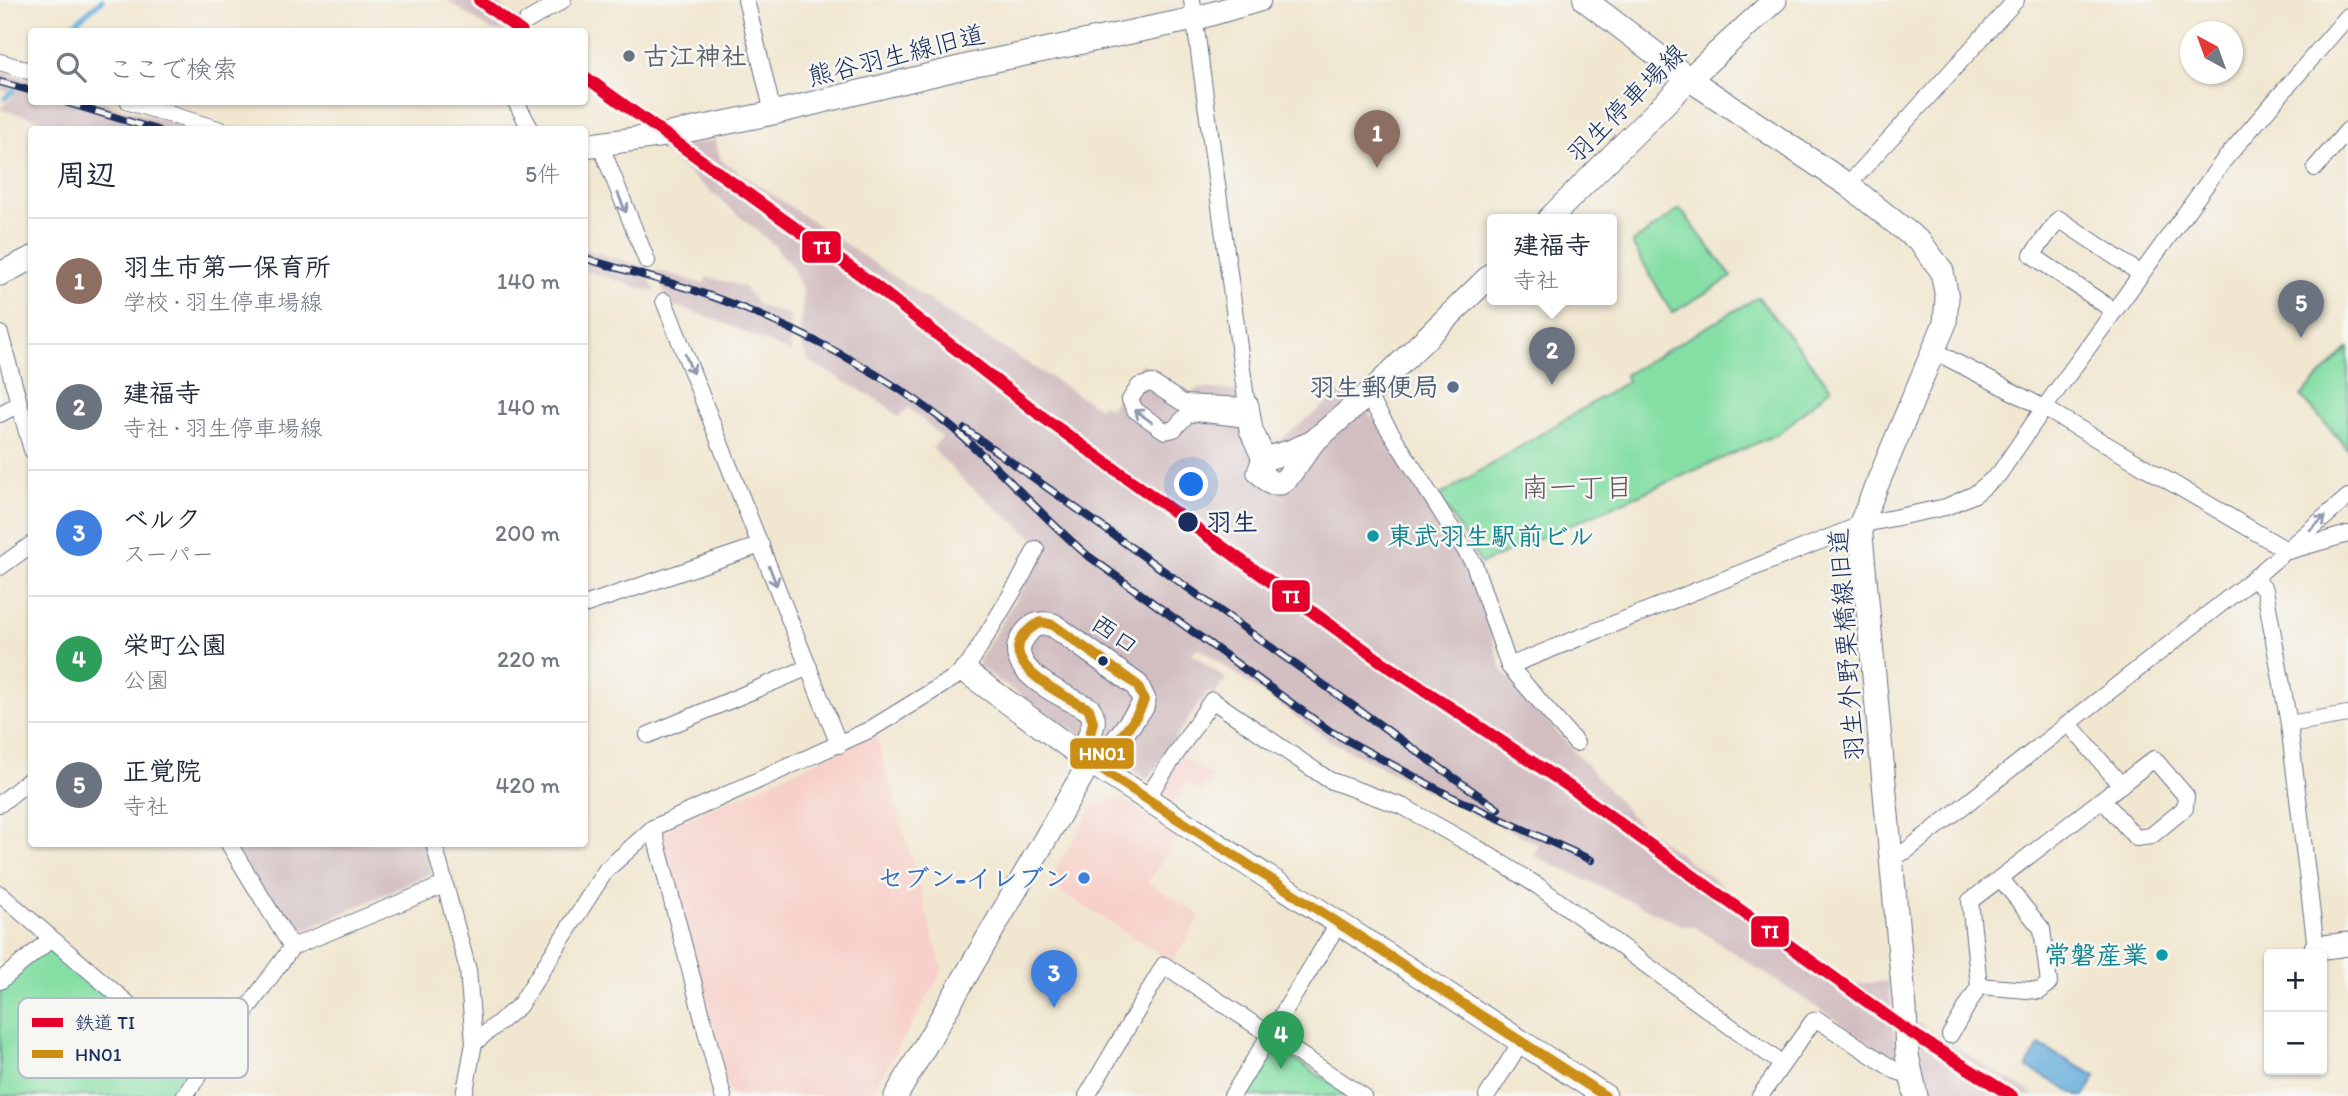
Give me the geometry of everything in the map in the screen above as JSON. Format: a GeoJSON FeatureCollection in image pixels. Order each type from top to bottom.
{"type":"FeatureCollection","features":[{"type":"Feature","properties":{"kind":"street"},"geometry":{"type":"LineString","coordinates":[[527,21],[563,0]]}},
{"type":"Feature","properties":{"kind":"street"},"geometry":{"type":"LineString","coordinates":[[746,0],[773,113]]}},
{"type":"Feature","properties":{"kind":"street","name":"熊谷羽生線旧道"},"geometry":{"type":"LineString","coordinates":[[592,145],[675,133],[773,113],[1193,9],[1259,0]]}},
{"type":"Feature","properties":{"kind":"street"},"geometry":{"type":"LineString","coordinates":[[1585,0],[1689,79]]}},
{"type":"Feature","properties":{"kind":"street","name":"羽生停車場線"},"geometry":{"type":"LineString","coordinates":[[1554,214],[1689,79],[1775,0]]}},
{"type":"Feature","properties":{"kind":"street"},"geometry":{"type":"LineString","coordinates":[[1848,184],[2016,0]]}},
{"type":"Feature","properties":{"kind":"street"},"geometry":{"type":"LineString","coordinates":[[1193,9],[1248,412],[1264,459],[1259,472],[1262,476],[1271,483],[1281,483],[1287,478],[1313,442],[1365,397],[1487,280]]}},
{"type":"Feature","properties":{"kind":"street"},"geometry":{"type":"LineString","coordinates":[[1509,666],[1860,525],[1946,507],[1975,494],[2000,474],[2044,408],[2224,160],[2348,16]]}},
{"type":"Feature","properties":{"kind":"street"},"geometry":{"type":"LineString","coordinates":[[0,62],[28,71]]}},
{"type":"Feature","properties":{"kind":"street","name":"羽生外野栗橋線旧道"},"geometry":{"type":"LineString","coordinates":[[1689,79],[1848,184],[1921,243],[1942,271],[1947,298],[1945,323],[1860,525],[1892,856],[1900,975],[1905,1008],[1905,1042],[1913,1086]]}},
{"type":"Feature","properties":{"kind":"street"},"geometry":{"type":"LineString","coordinates":[[139,105],[208,126]]}},
{"type":"Feature","properties":{"kind":"street"},"geometry":{"type":"LineString","coordinates":[[518,105],[529,126]]}},
{"type":"Feature","properties":{"kind":"street"},"geometry":{"type":"LineString","coordinates":[[2315,168],[2348,130]]}},
{"type":"Feature","properties":{"kind":"street"},"geometry":{"type":"LineString","coordinates":[[592,145],[646,261]]}},
{"type":"Feature","properties":{"kind":"street"},"geometry":{"type":"LineString","coordinates":[[2114,311],[2032,255],[2059,219],[2141,274]]}},
{"type":"Feature","properties":{"kind":"street"},"geometry":{"type":"LineString","coordinates":[[0,274],[28,260]]}},
{"type":"Feature","properties":{"kind":"street"},"geometry":{"type":"LineString","coordinates":[[664,301],[839,745]]}},
{"type":"Feature","properties":{"kind":"street"},"geometry":{"type":"LineString","coordinates":[[0,334],[28,436]]}},
{"type":"Feature","properties":{"kind":"street"},"geometry":{"type":"LineString","coordinates":[[1934,351],[2044,408],[2288,551],[2348,534]]}},
{"type":"Feature","properties":{"kind":"street"},"geometry":{"type":"LineString","coordinates":[[1152,383],[1183,404],[1248,412],[1192,413],[1174,429],[1165,430],[1135,410],[1130,400],[1139,386],[1152,383]]}},
{"type":"Feature","properties":{"kind":"street"},"geometry":{"type":"LineString","coordinates":[[1365,397],[1376,409],[1474,564],[1509,666],[1576,743]]}},
{"type":"Feature","properties":{"kind":"street"},"geometry":{"type":"LineString","coordinates":[[0,414],[19,404]]}},
{"type":"Feature","properties":{"kind":"street"},"geometry":{"type":"LineString","coordinates":[[1892,856],[1906,850],[2069,724],[2288,551],[2348,497]]}},
{"type":"Feature","properties":{"kind":"street"},"geometry":{"type":"LineString","coordinates":[[588,604],[761,545]]}},
{"type":"Feature","properties":{"kind":"street"},"geometry":{"type":"LineString","coordinates":[[0,567],[28,547]]}},
{"type":"Feature","properties":{"kind":"street"},"geometry":{"type":"LineString","coordinates":[[474,1043],[519,1006],[606,870],[653,828],[869,730],[965,671],[1021,578],[1035,549]]}},
{"type":"Feature","properties":{"kind":"street"},"geometry":{"type":"LineString","coordinates":[[2254,578],[2264,590],[2289,724],[2316,948],[2348,944]]}},
{"type":"Feature","properties":{"kind":"street","name":"西口"},"geometry":{"type":"LineString","coordinates":[[1041,622],[1053,625],[1137,685],[1142,693],[1144,700],[1136,717],[1110,750],[1090,762],[1088,740],[1094,726],[1093,714],[1029,672],[1018,657],[1019,643],[1033,626],[1041,622]]}},
{"type":"Feature","properties":{"kind":"street"},"geometry":{"type":"LineString","coordinates":[[648,736],[809,667]]}},
{"type":"Feature","properties":{"kind":"street"},"geometry":{"type":"LineString","coordinates":[[965,671],[1090,762],[1605,1096]]}},
{"type":"Feature","properties":{"kind":"street"},"geometry":{"type":"LineString","coordinates":[[1146,799],[1212,699],[1329,780],[1404,807],[1538,886],[1782,1064]]}},
{"type":"Feature","properties":{"kind":"street"},"geometry":{"type":"LineString","coordinates":[[2289,724],[2348,714]]}},
{"type":"Feature","properties":{"kind":"street"},"geometry":{"type":"LineString","coordinates":[[2069,724],[2120,785]]}},
{"type":"Feature","properties":{"kind":"street"},"geometry":{"type":"LineString","coordinates":[[1950,1035],[1979,986],[1970,901],[2120,785],[2154,759],[2186,796],[2185,808],[2151,836],[2136,838],[2102,799]]}},
{"type":"Feature","properties":{"kind":"street"},"geometry":{"type":"LineString","coordinates":[[904,1093],[1090,762]]}},
{"type":"Feature","properties":{"kind":"street"},"geometry":{"type":"LineString","coordinates":[[0,804],[28,781]]}},
{"type":"Feature","properties":{"kind":"street"},"geometry":{"type":"LineString","coordinates":[[653,828],[723,1096]]}},
{"type":"Feature","properties":{"kind":"street"},"geometry":{"type":"LineString","coordinates":[[231,847],[292,947]]}},
{"type":"Feature","properties":{"kind":"street"},"geometry":{"type":"LineString","coordinates":[[434,847],[468,970],[474,1043],[464,1096]]}},
{"type":"Feature","properties":{"kind":"street"},"geometry":{"type":"LineString","coordinates":[[1979,986],[2040,991],[2049,983],[2042,929],[2000,878]]}},
{"type":"Feature","properties":{"kind":"street"},"geometry":{"type":"LineString","coordinates":[[248,1007],[292,947],[444,885]]}},
{"type":"Feature","properties":{"kind":"street"},"geometry":{"type":"LineString","coordinates":[[0,894],[120,998]]}},
{"type":"Feature","properties":{"kind":"street"},"geometry":{"type":"LineString","coordinates":[[1232,1096],[1338,924]]}},
{"type":"Feature","properties":{"kind":"street"},"geometry":{"type":"LineString","coordinates":[[0,981],[51,939]]}},
{"type":"Feature","properties":{"kind":"street"},"geometry":{"type":"LineString","coordinates":[[1087,1096],[1164,965],[1363,1096]]}},
{"type":"Feature","properties":{"kind":"street"},"geometry":{"type":"LineString","coordinates":[[1760,1096],[1813,1021],[1818,1020],[1896,1071],[1913,1086]]}},
{"type":"Feature","properties":{"kind":"street"},"geometry":{"type":"LineString","coordinates":[[1486,1096],[1521,1041]]}},
{"type":"Feature","properties":{"kind":"street"},"geometry":{"type":"LineString","coordinates":[[184,1096],[197,1078]]}},
{"type":"Feature","properties":{"kind":"shaded area"},"geometry":{"type":"Polygon","coordinates":[[[447,0],[493,0],[520,19],[516,28],[488,28],[447,0]]]}},
{"type":"Feature","properties":{"kind":"shaded area"},"geometry":{"type":"Polygon","coordinates":[[[0,72],[28,79],[28,105],[112,105],[184,126],[64,126],[0,109],[14,94],[0,89],[0,72]]]}},
{"type":"Feature","properties":{"kind":"shaded area"},"geometry":{"type":"Polygon","coordinates":[[[715,140],[721,160],[955,318],[1099,408],[1103,404],[1110,408],[1142,363],[1192,393],[1198,388],[1237,391],[1247,443],[1268,435],[1276,443],[1348,387],[1379,426],[1472,571],[1502,670],[1636,821],[1647,830],[1854,984],[1888,981],[1898,1061],[1695,927],[1679,924],[1533,855],[1539,844],[1453,804],[1329,740],[1198,647],[1192,654],[1226,679],[1216,693],[1207,692],[1147,780],[980,668],[978,662],[1046,548],[966,483],[932,448],[942,437],[908,408],[898,417],[884,404],[807,360],[800,342],[803,292],[793,269],[775,246],[661,150],[715,140]]]}},
{"type":"Feature","properties":{"kind":"shaded area"},"geometry":{"type":"Polygon","coordinates":[[[588,250],[644,266],[656,293],[588,272],[588,250]]]}},
{"type":"Feature","properties":{"kind":"shaded area"},"geometry":{"type":"Polygon","coordinates":[[[656,270],[703,284],[707,277],[743,286],[759,306],[790,315],[791,353],[717,320],[672,305],[656,270]]]}},
{"type":"Feature","properties":{"kind":"shaded area"},"geometry":{"type":"Polygon","coordinates":[[[876,734],[943,971],[870,1096],[730,1096],[659,832],[876,734]]]}},
{"type":"Feature","properties":{"kind":"shaded area"},"geometry":{"type":"Polygon","coordinates":[[[1181,757],[1212,776],[1201,792],[1187,783],[1174,802],[1165,796],[1162,786],[1181,757]]]}},
{"type":"Feature","properties":{"kind":"shaded area"},"geometry":{"type":"Polygon","coordinates":[[[1120,798],[1178,835],[1148,883],[1201,916],[1172,962],[1055,888],[1050,879],[1093,807],[1120,798]]]}},
{"type":"Feature","properties":{"kind":"shaded area"},"geometry":{"type":"Polygon","coordinates":[[[235,847],[425,847],[431,873],[291,937],[235,847]]]}},
{"type":"Feature","properties":{"kind":"shaded area"},"geometry":{"type":"Polygon","coordinates":[[[1918,1023],[2037,1096],[1934,1096],[1930,1082],[1920,1076],[1918,1023]]]}},
{"type":"Feature","properties":{"kind":"green space"},"geometry":{"type":"Polygon","coordinates":[[[1680,209],[1732,277],[1672,313],[1632,243],[1680,209]]]}},
{"type":"Feature","properties":{"kind":"green space"},"geometry":{"type":"Polygon","coordinates":[[[1758,297],[1831,388],[1780,433],[1481,564],[1439,496],[1628,381],[1625,375],[1758,297]]]}},
{"type":"Feature","properties":{"kind":"green space"},"geometry":{"type":"Polygon","coordinates":[[[2348,348],[2348,449],[2301,396],[2348,348]]]}},
{"type":"Feature","properties":{"kind":"green space"},"geometry":{"type":"Polygon","coordinates":[[[51,939],[121,998],[18,998],[18,1078],[196,1078],[184,1096],[0,1096],[0,981],[51,939]]]}},
{"type":"Feature","properties":{"kind":"green space"},"geometry":{"type":"Polygon","coordinates":[[[1268,1042],[1351,1096],[1237,1096],[1268,1042]]]}},
{"type":"Feature","properties":{"kind":"water"},"geometry":{"type":"Polygon","coordinates":[[[2039,1045],[2096,1076],[2085,1096],[2078,1096],[2027,1067],[2039,1045]]]}},
{"type":"Feature","properties":{"kind":"waterway"},"geometry":{"type":"LineString","coordinates":[[69,28],[102,0]]}},
{"type":"Feature","properties":{"kind":"waterway"},"geometry":{"type":"LineString","coordinates":[[5,98],[14,90]]}},
{"type":"Feature","properties":{"kind":"railway"},"geometry":{"type":"LineString","coordinates":[[0,82],[28,90]]}},
{"type":"Feature","properties":{"kind":"railway"},"geometry":{"type":"LineString","coordinates":[[75,105],[144,126]]}},
{"type":"Feature","properties":{"kind":"railway"},"geometry":{"type":"LineString","coordinates":[[588,259],[728,302],[826,346],[888,382],[944,421],[981,453],[1087,555],[1330,731],[1452,797],[1591,860]]}},
{"type":"Feature","properties":{"kind":"railway"},"geometry":{"type":"LineString","coordinates":[[965,429],[1498,809]]}},
{"type":"Feature","properties":{"kind":"rail line","name":"TI"},"geometry":{"type":"LineString","coordinates":[[479,0],[517,28]]}},
{"type":"Feature","properties":{"kind":"rail line","name":"TI"},"geometry":{"type":"LineString","coordinates":[[588,79],[869,281],[1040,415],[1379,660],[1570,787],[1905,1029],[2012,1096]]}},
{"type":"Feature","properties":{"kind":"transit line","name":"HN01"},"geometry":{"type":"LineString","coordinates":[[1041,622],[1053,625],[1137,685],[1144,700],[1135,719],[1122,735],[1090,762],[1088,743],[1093,722],[1089,709],[1045,684],[1021,660],[1018,647],[1024,635],[1041,622]]}},
{"type":"Feature","properties":{"kind":"transit line","name":"HN01"},"geometry":{"type":"LineString","coordinates":[[1090,762],[1605,1096]]}},
{"type":"Feature","properties":{"kind":"place","name":"古江神社"},"geometry":{"type":"Point","coordinates":[629,56]}},
{"type":"Feature","properties":{"kind":"place","name":"羽生市第一保育所"},"geometry":{"type":"Point","coordinates":[1377,168]}},
{"type":"Feature","properties":{"kind":"place","name":"正覚院"},"geometry":{"type":"Point","coordinates":[2301,338]}},
{"type":"Feature","properties":{"kind":"place","name":"建福寺"},"geometry":{"type":"Point","coordinates":[1552,385]}},
{"type":"Feature","properties":{"kind":"place","name":"羽生郵便局"},"geometry":{"type":"Point","coordinates":[1453,387]}},
{"type":"Feature","properties":{"kind":"place","name":"羽生"},"geometry":{"type":"Point","coordinates":[1188,522]}},
{"type":"Feature","properties":{"kind":"place","name":"東武羽生駅前ビル"},"geometry":{"type":"Point","coordinates":[1373,536]}},
{"type":"Feature","properties":{"kind":"place","name":"セブン-イレブン"},"geometry":{"type":"Point","coordinates":[1084,878]}},
{"type":"Feature","properties":{"kind":"place","name":"常磐産業"},"geometry":{"type":"Point","coordinates":[2162,955]}},
{"type":"Feature","properties":{"kind":"place","name":"ベルク"},"geometry":{"type":"Point","coordinates":[1054,1008]}},
{"type":"Feature","properties":{"kind":"place","name":"栄町公園"},"geometry":{"type":"Point","coordinates":[1281,1069]}},
{"type":"Feature","properties":{"kind":"district","name":"南一丁目"},"geometry":{"type":"Point","coordinates":[1577,487]}}]}
